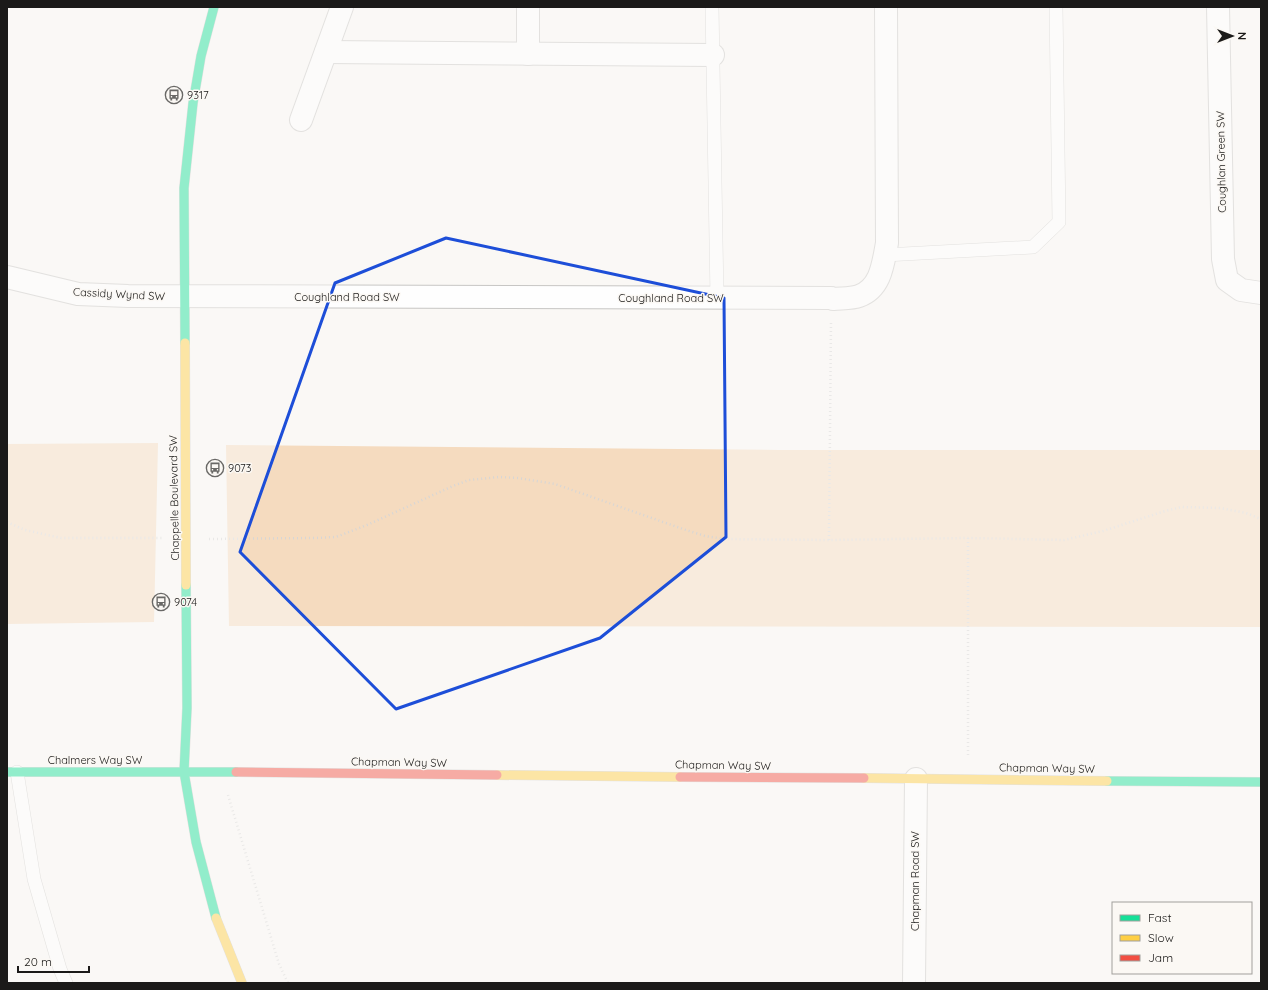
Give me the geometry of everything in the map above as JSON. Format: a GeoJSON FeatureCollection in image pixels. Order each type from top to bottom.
{"type":"FeatureCollection","features":[{"type":"Feature","properties":{"kind":"street","name":"Chappelle Boulevard SW"},"geometry":{"type":"LineString","coordinates":[[213,7],[201,56],[193,103],[185,180],[184,297],[187,539],[187,708],[184,772],[196,842],[216,919],[242,983]]}},
{"type":"Feature","properties":{"kind":"street"},"geometry":{"type":"LineString","coordinates":[[301,120],[342,7]]}},
{"type":"Feature","properties":{"kind":"street"},"geometry":{"type":"LineString","coordinates":[[528,7],[528,54]]}},
{"type":"Feature","properties":{"kind":"street","name":"Coughland Road SW"},"geometry":{"type":"LineString","coordinates":[[184,297],[834,299],[858,296],[873,287],[883,269],[887,243],[886,7]]}},
{"type":"Feature","properties":{"kind":"street","name":"Coughlan Green SW"},"geometry":{"type":"LineString","coordinates":[[1218,7],[1223,259],[1227,280],[1241,290],[1261,293]]}},
{"type":"Feature","properties":{"kind":"street"},"geometry":{"type":"LineString","coordinates":[[326,52],[713,55]]}},
{"type":"Feature","properties":{"kind":"street","name":"Cassidy Wynd SW"},"geometry":{"type":"LineString","coordinates":[[7,277],[78,294],[184,297]]}},
{"type":"Feature","properties":{"kind":"street","name":"Chalmers Way SW"},"geometry":{"type":"LineString","coordinates":[[12,772],[184,772]]}},
{"type":"Feature","properties":{"kind":"street","name":"Chapman Way SW"},"geometry":{"type":"LineString","coordinates":[[184,772],[1261,782]]}},
{"type":"Feature","properties":{"kind":"street","name":"Chapman Road SW"},"geometry":{"type":"LineString","coordinates":[[914,983],[916,779]]}},
{"type":"Feature","properties":{"kind":"lane"},"geometry":{"type":"LineString","coordinates":[[712,7],[717,298]]}},
{"type":"Feature","properties":{"kind":"lane"},"geometry":{"type":"LineString","coordinates":[[885,255],[1033,247],[1059,222],[1056,7]]}},
{"type":"Feature","properties":{"kind":"lane"},"geometry":{"type":"LineString","coordinates":[[12,772],[34,879],[60,969],[66,983]]}},
{"type":"Feature","properties":{"kind":"path"},"geometry":{"type":"LineString","coordinates":[[829,540],[831,298]]}},
{"type":"Feature","properties":{"kind":"path"},"geometry":{"type":"LineString","coordinates":[[7,522],[25,530],[61,538],[187,539],[336,537],[367,525],[468,480],[499,477],[518,478],[555,484],[705,536],[724,539],[829,540],[968,538],[1064,540],[1103,531],[1165,511],[1182,508],[1220,508],[1246,513],[1261,519]]}},
{"type":"Feature","properties":{"kind":"path"},"geometry":{"type":"LineString","coordinates":[[968,538],[968,779]]}},
{"type":"Feature","properties":{"kind":"path"},"geometry":{"type":"LineString","coordinates":[[222,773],[279,964],[288,983]]}},
{"type":"Feature","properties":{"kind":"highlighted area"},"geometry":{"type":"Polygon","coordinates":[[[446,238],[724,298],[726,537],[600,638],[396,709],[240,552],[335,283],[446,238]]]}},
{"type":"Feature","properties":{"kind":"shaded area"},"geometry":{"type":"Polygon","coordinates":[[[158,443],[154,622],[7,624],[7,444],[158,443]]]}},
{"type":"Feature","properties":{"kind":"shaded area"},"geometry":{"type":"Polygon","coordinates":[[[226,445],[779,450],[1261,450],[1261,627],[229,626],[226,445]]]}},
{"type":"Feature","properties":{"kind":"traffic: fast"},"geometry":{"type":"LineString","coordinates":[[185,343],[184,188],[193,103],[201,56],[214,7]]}},
{"type":"Feature","properties":{"kind":"traffic: fast"},"geometry":{"type":"LineString","coordinates":[[186,585],[187,708],[184,772],[196,842],[216,918]]}},
{"type":"Feature","properties":{"kind":"traffic: fast"},"geometry":{"type":"LineString","coordinates":[[7,772],[236,772]]}},
{"type":"Feature","properties":{"kind":"traffic: fast"},"geometry":{"type":"LineString","coordinates":[[1107,781],[1261,782]]}},
{"type":"Feature","properties":{"kind":"traffic: slow"},"geometry":{"type":"LineString","coordinates":[[185,343],[186,585]]}},
{"type":"Feature","properties":{"kind":"traffic: slow"},"geometry":{"type":"LineString","coordinates":[[497,775],[680,777]]}},
{"type":"Feature","properties":{"kind":"traffic: slow"},"geometry":{"type":"LineString","coordinates":[[864,778],[1107,781]]}},
{"type":"Feature","properties":{"kind":"traffic: slow"},"geometry":{"type":"LineString","coordinates":[[216,918],[242,983]]}},
{"type":"Feature","properties":{"kind":"traffic: jam"},"geometry":{"type":"LineString","coordinates":[[236,772],[497,775]]}},
{"type":"Feature","properties":{"kind":"traffic: jam"},"geometry":{"type":"LineString","coordinates":[[680,777],[864,778]]}},
{"type":"Feature","properties":{"kind":"place","name":"9317"},"geometry":{"type":"Point","coordinates":[174,95]}},
{"type":"Feature","properties":{"kind":"place","name":"9073"},"geometry":{"type":"Point","coordinates":[215,468]}},
{"type":"Feature","properties":{"kind":"place","name":"9074"},"geometry":{"type":"Point","coordinates":[161,602]}}]}
